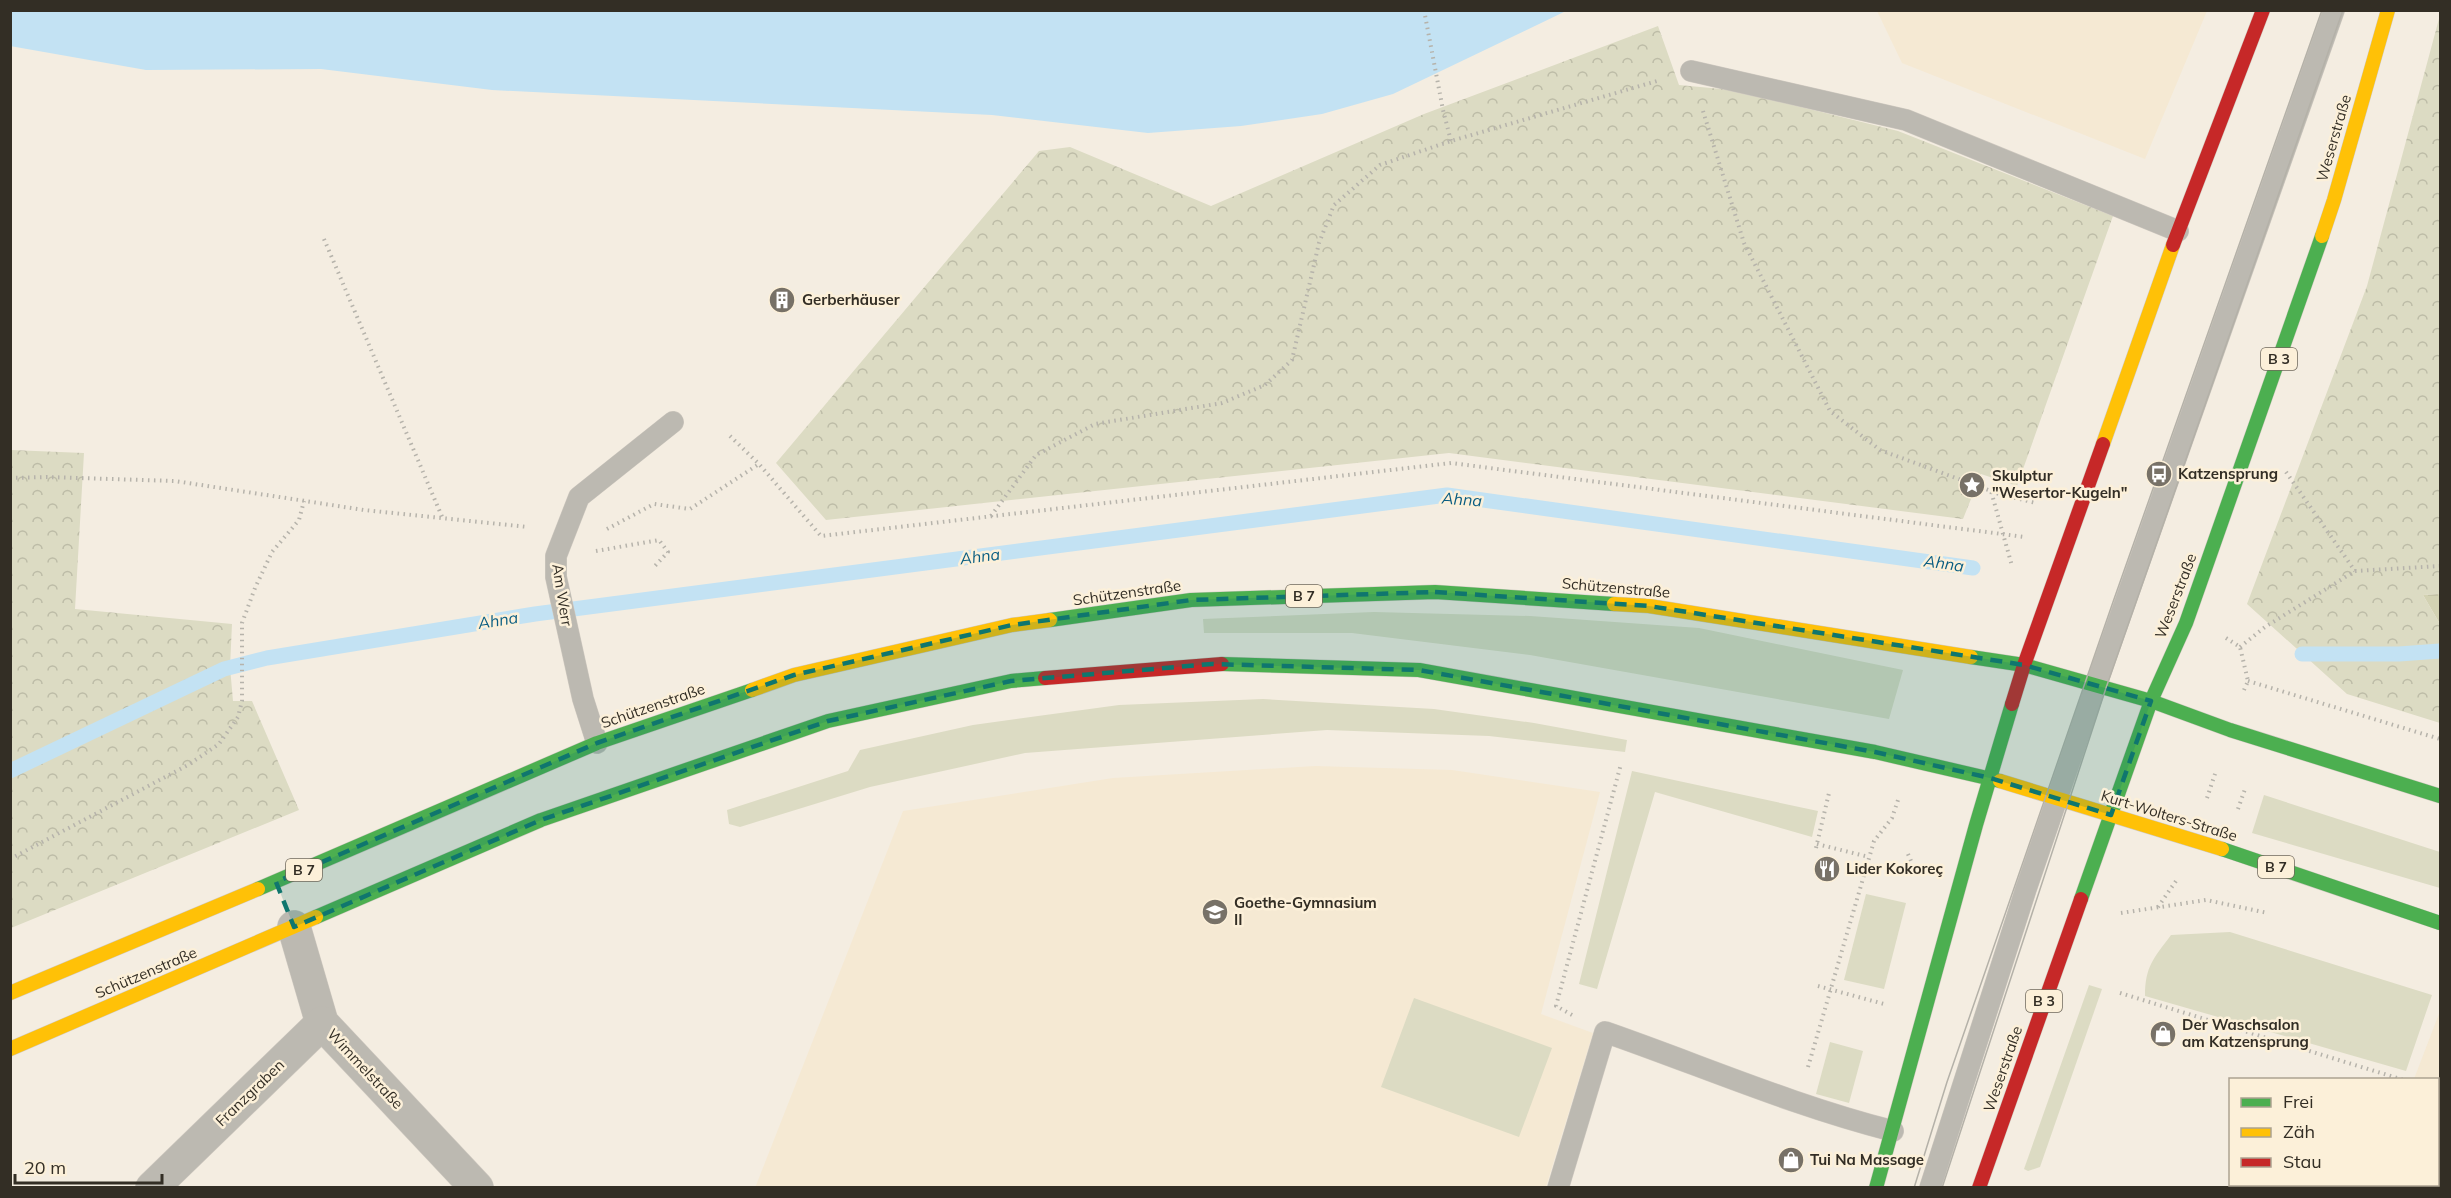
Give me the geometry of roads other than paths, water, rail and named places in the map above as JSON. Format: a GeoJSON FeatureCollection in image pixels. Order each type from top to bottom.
{"type":"FeatureCollection","features":[{"type":"Feature","properties":{"kind":"main road"},"geometry":{"type":"LineString","coordinates":[[1876,1188],[1990,778],[2024,665],[2178,231],[2263,10]]}},
{"type":"Feature","properties":{"kind":"main road","name":"Weserstraße"},"geometry":{"type":"LineString","coordinates":[[1979,1188],[2151,701],[2186,623],[2254,431],[2334,200],[2388,10]]}},
{"type":"Feature","properties":{"kind":"main road","name":"Schützenstraße"},"geometry":{"type":"LineString","coordinates":[[10,993],[278,888],[597,742],[794,675],[1012,625],[1191,600],[1435,592],[1649,606],[2024,665]]}},
{"type":"Feature","properties":{"kind":"main road","name":"Schützenstraße"},"geometry":{"type":"LineString","coordinates":[[10,1049],[292,921],[541,820],[828,721],[1011,681],[1212,664],[1419,670],[1875,752],[1990,778]]}},
{"type":"Feature","properties":{"kind":"main road","name":"B 7"},"geometry":{"type":"LineString","coordinates":[[2024,665],[2151,701],[2230,730],[2440,795]]}},
{"type":"Feature","properties":{"kind":"main road","name":"Kurt-Wolters-Straße"},"geometry":{"type":"LineString","coordinates":[[1990,778],[2193,839],[2440,922]]}},
{"type":"Feature","properties":{"kind":"street","name":"Wimmelstraße"},"geometry":{"type":"LineString","coordinates":[[292,921],[322,1023],[477,1188]]}},
{"type":"Feature","properties":{"kind":"street","name":"Franzgraben"},"geometry":{"type":"LineString","coordinates":[[152,1187],[322,1023]]}},
{"type":"Feature","properties":{"kind":"lane"},"geometry":{"type":"LineString","coordinates":[[1930,1188],[2057,798],[2334,10]]}},
{"type":"Feature","properties":{"kind":"lane"},"geometry":{"type":"LineString","coordinates":[[1691,71],[1906,120],[2178,231]]}},
{"type":"Feature","properties":{"kind":"lane","name":"Am Werr"},"geometry":{"type":"LineString","coordinates":[[597,742],[586,713],[578,678],[556,577],[556,556],[579,497],[673,422]]}},
{"type":"Feature","properties":{"kind":"lane"},"geometry":{"type":"LineString","coordinates":[[1558,1188],[1605,1032],[1799,1102],[1893,1131]]}},
{"type":"Feature","properties":{"kind":"water"},"geometry":{"type":"Polygon","coordinates":[[[11,10],[1566,11],[1393,94],[1322,114],[1241,126],[1148,133],[992,115],[492,90],[321,69],[146,70],[10,46],[11,10]]]}},
{"type":"Feature","properties":{"kind":"waterway","name":"Ahna"},"geometry":{"type":"LineString","coordinates":[[10,771],[224,669],[267,658],[535,614],[1447,495],[1973,568]]}},
{"type":"Feature","properties":{"kind":"waterway","name":"Ahna"},"geometry":{"type":"LineString","coordinates":[[2302,654],[2399,654],[2440,651]]}},
{"type":"Feature","properties":{"kind":"tram line"},"geometry":{"type":"LineString","coordinates":[[1914,1188],[1947,1082],[2113,602],[2322,10]]}},
{"type":"Feature","properties":{"kind":"tram line"},"geometry":{"type":"LineString","coordinates":[[1942,1188],[2106,688],[2343,10]]}},
{"type":"Feature","properties":{"kind":"place","name":"Gerberhäuser"},"geometry":{"type":"Point","coordinates":[782,300]}},
{"type":"Feature","properties":{"kind":"place","name":"Katzensprung"},"geometry":{"type":"Point","coordinates":[2159,474]}},
{"type":"Feature","properties":{"kind":"place","name":"Skulptur \"Wesertor-Kugeln\""},"geometry":{"type":"Point","coordinates":[1972,485]}},
{"type":"Feature","properties":{"kind":"place","name":"Lider Kokoreç"},"geometry":{"type":"Point","coordinates":[1827,869]}},
{"type":"Feature","properties":{"kind":"place","name":"Goethe-Gymnasium II"},"geometry":{"type":"Point","coordinates":[1215,912]}},
{"type":"Feature","properties":{"kind":"place","name":"Der Waschsalon am Katzensprung"},"geometry":{"type":"Point","coordinates":[2163,1034]}},
{"type":"Feature","properties":{"kind":"place","name":"Tui Na Massage"},"geometry":{"type":"Point","coordinates":[1791,1160]}}]}
